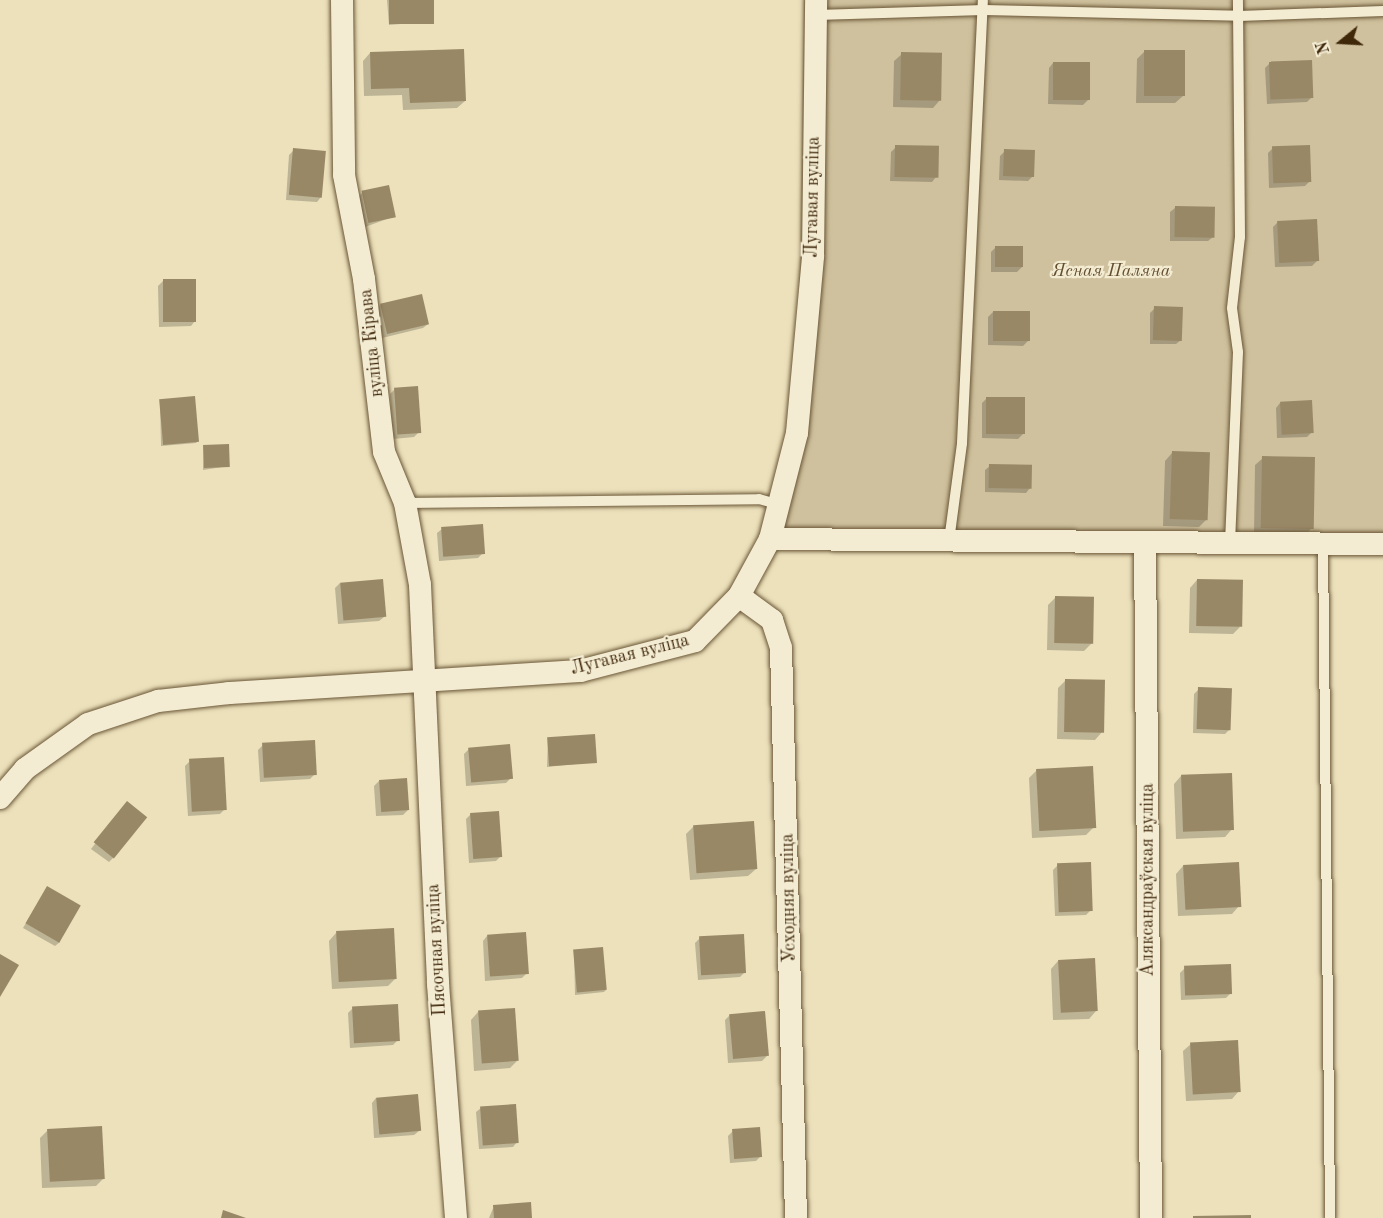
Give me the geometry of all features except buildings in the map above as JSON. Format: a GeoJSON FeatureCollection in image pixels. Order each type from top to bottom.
{"type":"FeatureCollection","features":[{"type":"Feature","properties":{"kind":"street","name":"вуліца Кірава"},"geometry":{"type":"LineString","coordinates":[[342,0],[344,175],[364,279],[384,453],[405,503],[420,585],[424,682]]}},
{"type":"Feature","properties":{"kind":"street","name":"Лугавая вуліца"},"geometry":{"type":"LineString","coordinates":[[0,798],[25,769],[88,724],[158,702],[229,693],[580,671],[695,641],[739,596],[770,539],[797,434],[813,256],[816,8]]}},
{"type":"Feature","properties":{"kind":"street"},"geometry":{"type":"LineString","coordinates":[[770,539],[1383,544]]}},
{"type":"Feature","properties":{"kind":"street","name":"Аляксандраўская вуліца"},"geometry":{"type":"LineString","coordinates":[[1145,542],[1151,1218]]}},
{"type":"Feature","properties":{"kind":"street","name":"Усходняя вуліца"},"geometry":{"type":"LineString","coordinates":[[739,596],[772,620],[781,648],[796,1218]]}},
{"type":"Feature","properties":{"kind":"street","name":"Пясочная вуліца"},"geometry":{"type":"LineString","coordinates":[[424,682],[438,984],[456,1218]]}},
{"type":"Feature","properties":{"kind":"lane"},"geometry":{"type":"LineString","coordinates":[[1230,543],[1238,352],[1232,308],[1240,237],[1239,0]]}},
{"type":"Feature","properties":{"kind":"lane"},"geometry":{"type":"LineString","coordinates":[[949,541],[962,443],[983,5]]}},
{"type":"Feature","properties":{"kind":"lane"},"geometry":{"type":"LineString","coordinates":[[816,8],[983,5],[1239,16],[1383,11]]}},
{"type":"Feature","properties":{"kind":"lane"},"geometry":{"type":"LineString","coordinates":[[405,503],[759,499],[780,505]]}},
{"type":"Feature","properties":{"kind":"lane"},"geometry":{"type":"LineString","coordinates":[[1323,544],[1330,1218]]}},
{"type":"Feature","properties":{"kind":"green space","name":"Ясная Паляна"},"geometry":{"type":"Polygon","coordinates":[[[804,0],[1383,0],[1383,544],[770,539],[797,433],[804,0]]]}}]}
